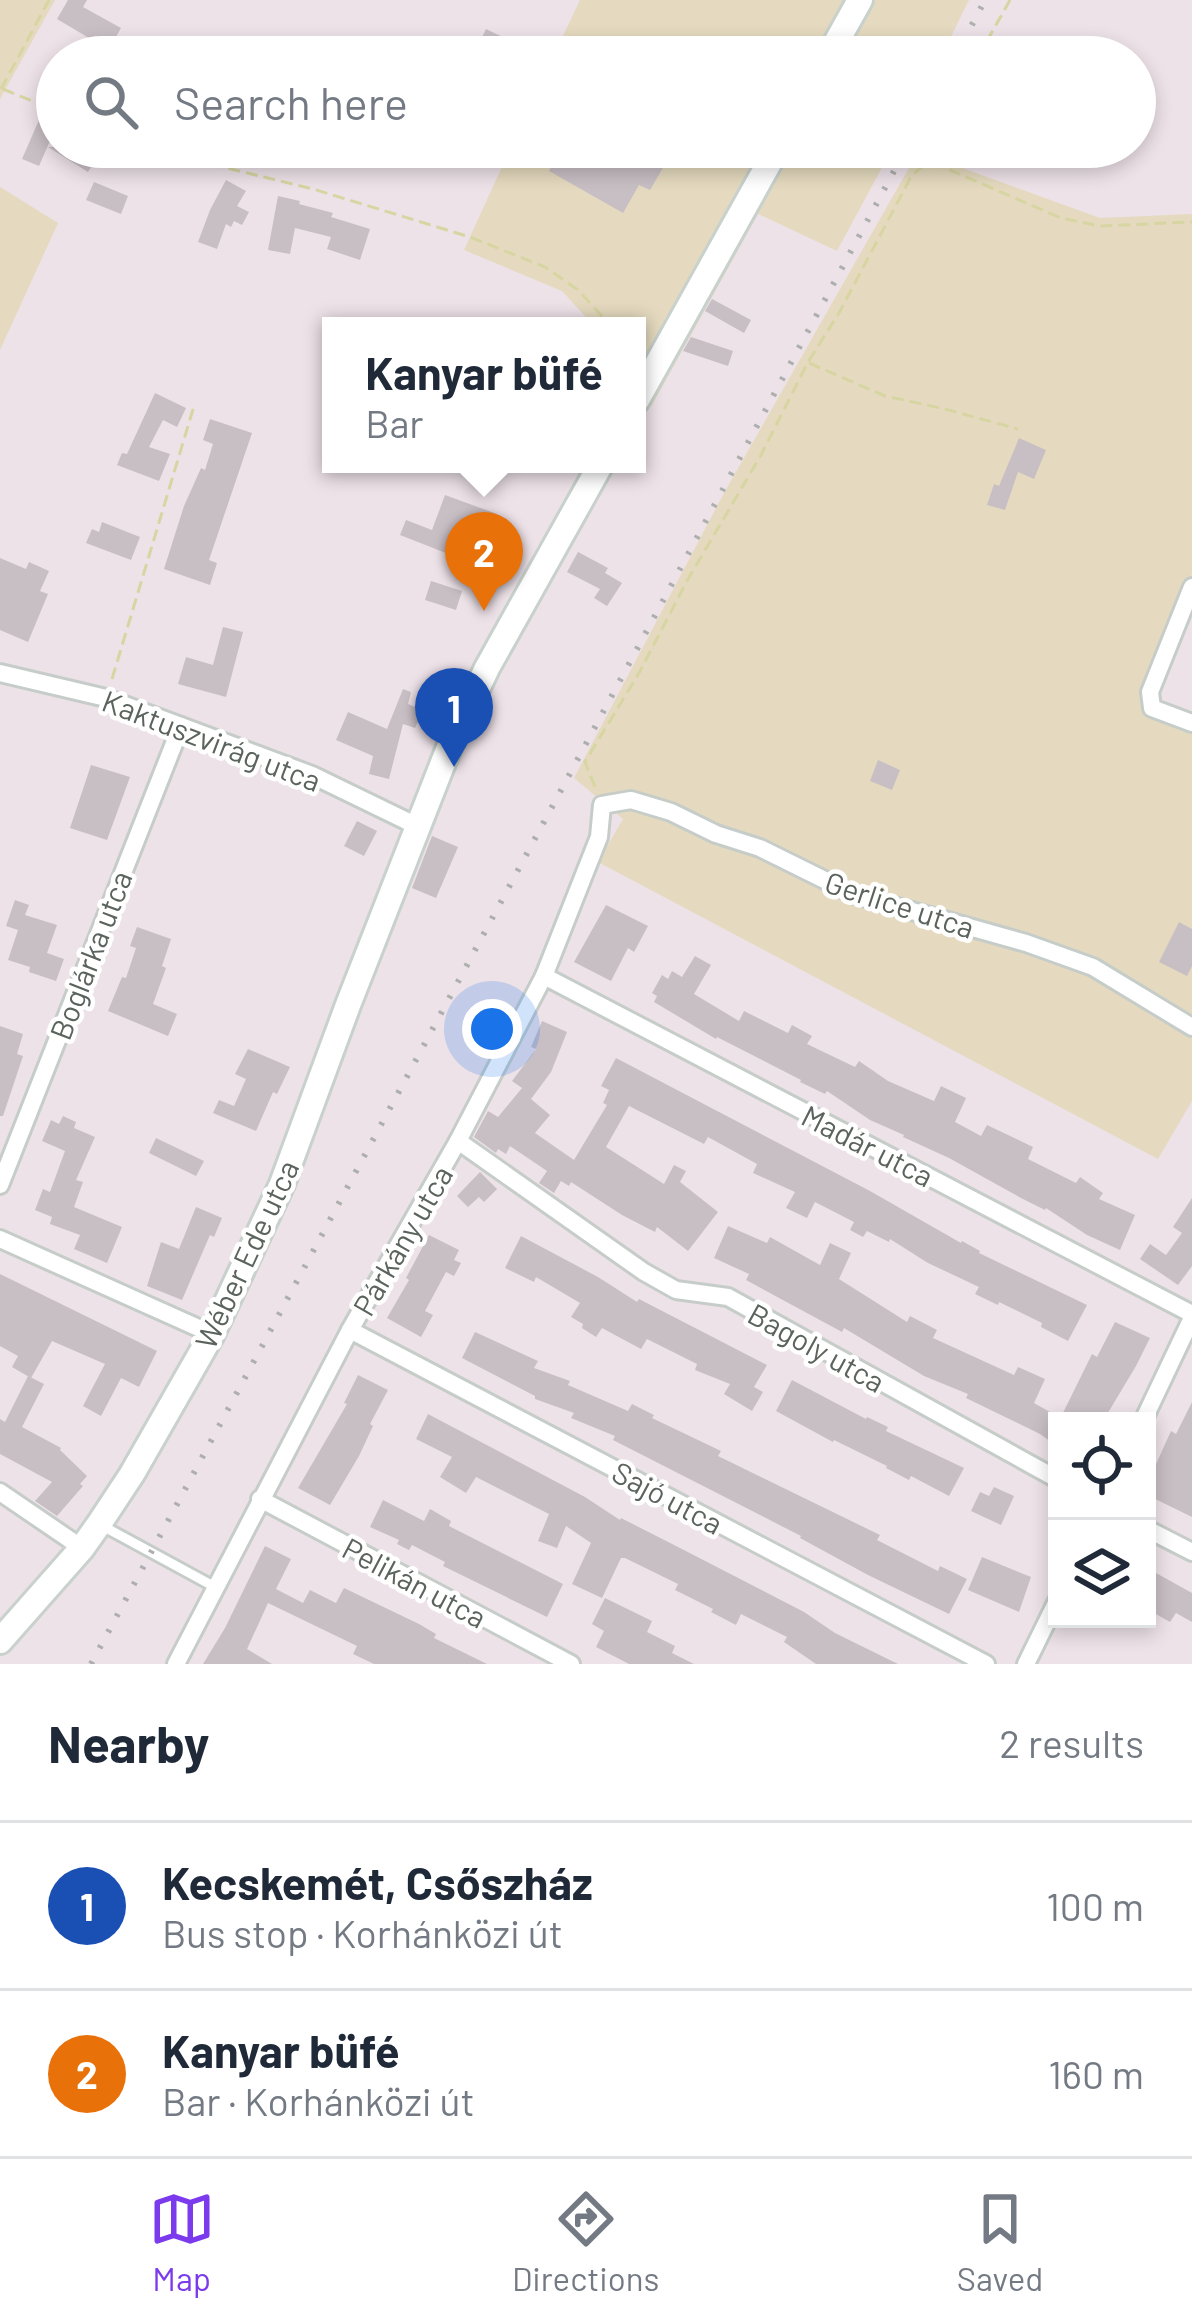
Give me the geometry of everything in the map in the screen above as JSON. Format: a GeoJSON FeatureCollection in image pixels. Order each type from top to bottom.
{"type":"FeatureCollection","features":[{"type":"Feature","properties":{"kind":"street"},"geometry":{"type":"LineString","coordinates":[[840,36],[860,0]]}},
{"type":"Feature","properties":{"kind":"street"},"geometry":{"type":"LineString","coordinates":[[646,384],[766,168]]}},
{"type":"Feature","properties":{"kind":"street","name":"Wéber Ede utca"},"geometry":{"type":"LineString","coordinates":[[0,1641],[99,1524],[212,1334],[282,1184],[448,750],[487,668],[597,473]]}},
{"type":"Feature","properties":{"kind":"street"},"geometry":{"type":"LineString","coordinates":[[1192,587],[1150,692],[1152,708],[1192,723]]}},
{"type":"Feature","properties":{"kind":"street","name":"Kaktuszvirág utca"},"geometry":{"type":"LineString","coordinates":[[0,673],[106,698],[312,775],[417,826]]}},
{"type":"Feature","properties":{"kind":"street","name":"Boglárka utca"},"geometry":{"type":"LineString","coordinates":[[0,1185],[181,726]]}},
{"type":"Feature","properties":{"kind":"street","name":"Gerlice utca"},"geometry":{"type":"LineString","coordinates":[[602,805],[631,800],[671,812],[760,848],[855,895],[1093,967],[1192,1027]]}},
{"type":"Feature","properties":{"kind":"street","name":"Párkány utca"},"geometry":{"type":"LineString","coordinates":[[176,1664],[350,1330],[458,1141],[544,976],[599,837],[602,805]]}},
{"type":"Feature","properties":{"kind":"street","name":"Madár utca"},"geometry":{"type":"LineString","coordinates":[[544,976],[1192,1316]]}},
{"type":"Feature","properties":{"kind":"street","name":"Bagoly utca"},"geometry":{"type":"LineString","coordinates":[[458,1141],[644,1272],[676,1289],[728,1298],[1048,1474]]}},
{"type":"Feature","properties":{"kind":"street"},"geometry":{"type":"LineString","coordinates":[[0,1239],[212,1334]]}},
{"type":"Feature","properties":{"kind":"street"},"geometry":{"type":"LineString","coordinates":[[1147,1412],[1192,1316]]}},
{"type":"Feature","properties":{"kind":"street","name":"Sajó utca"},"geometry":{"type":"LineString","coordinates":[[350,1330],[986,1664]]}},
{"type":"Feature","properties":{"kind":"street"},"geometry":{"type":"LineString","coordinates":[[0,1492],[82,1547]]}},
{"type":"Feature","properties":{"kind":"street","name":"Pelikán utca"},"geometry":{"type":"LineString","coordinates":[[260,1499],[571,1664]]}},
{"type":"Feature","properties":{"kind":"street"},"geometry":{"type":"LineString","coordinates":[[1156,1534],[1192,1552]]}},
{"type":"Feature","properties":{"kind":"street"},"geometry":{"type":"LineString","coordinates":[[1026,1664],[1048,1619]]}},
{"type":"Feature","properties":{"kind":"lane"},"geometry":{"type":"LineString","coordinates":[[99,1524],[215,1587]]}},
{"type":"Feature","properties":{"kind":"path"},"geometry":{"type":"LineString","coordinates":[[36,102],[0,88],[49,0]]}},
{"type":"Feature","properties":{"kind":"path"},"geometry":{"type":"LineString","coordinates":[[990,36],[1010,0]]}},
{"type":"Feature","properties":{"kind":"path"},"geometry":{"type":"LineString","coordinates":[[228,168],[470,237],[545,267],[578,290],[603,317]]}},
{"type":"Feature","properties":{"kind":"path"},"geometry":{"type":"LineString","coordinates":[[602,805],[585,762],[760,457],[912,175],[920,168]]}},
{"type":"Feature","properties":{"kind":"path"},"geometry":{"type":"LineString","coordinates":[[945,168],[1060,218],[1099,226],[1192,222]]}},
{"type":"Feature","properties":{"kind":"path"},"geometry":{"type":"LineString","coordinates":[[808,362],[885,396],[1018,429]]}},
{"type":"Feature","properties":{"kind":"path"},"geometry":{"type":"LineString","coordinates":[[106,698],[194,406]]}},
{"type":"Feature","properties":{"kind":"shaded area"},"geometry":{"type":"Polygon","coordinates":[[[0,0],[55,0],[0,99],[0,0]]]}},
{"type":"Feature","properties":{"kind":"shaded area"},"geometry":{"type":"Polygon","coordinates":[[[580,0],[969,0],[951,36],[563,36],[580,0]]]}},
{"type":"Feature","properties":{"kind":"shaded area"},"geometry":{"type":"Polygon","coordinates":[[[501,168],[882,168],[837,251],[758,214],[651,407],[646,398],[646,317],[586,317],[562,291],[464,250],[501,168]]]}},
{"type":"Feature","properties":{"kind":"shaded area"},"geometry":{"type":"Polygon","coordinates":[[[909,168],[962,168],[1100,218],[1192,214],[1192,574],[1146,696],[1192,712],[1192,1101],[1158,1159],[598,862],[623,819],[574,778],[724,493],[909,168]]]}},
{"type":"Feature","properties":{"kind":"shaded area"},"geometry":{"type":"Polygon","coordinates":[[[0,187],[58,223],[0,350],[0,187]]]}},
{"type":"Feature","properties":{"kind":"building"},"geometry":{"type":"Polygon","coordinates":[[[68,0],[87,0],[83,7],[121,28],[117,36],[86,36],[57,19],[68,0]]]}},
{"type":"Feature","properties":{"kind":"building"},"geometry":{"type":"Polygon","coordinates":[[[36,127],[36,165],[22,159],[36,127]]]}},
{"type":"Feature","properties":{"kind":"building"},"geometry":{"type":"Polygon","coordinates":[[[663,168],[650,190],[639,185],[623,213],[549,171],[663,168]]]}},
{"type":"Feature","properties":{"kind":"building"},"geometry":{"type":"Polygon","coordinates":[[[226,180],[246,191],[237,206],[249,212],[242,225],[226,224],[217,249],[198,242],[226,180]]]}},
{"type":"Feature","properties":{"kind":"building"},"geometry":{"type":"Polygon","coordinates":[[[94,182],[128,196],[121,214],[86,200],[94,182]]]}},
{"type":"Feature","properties":{"kind":"building"},"geometry":{"type":"Polygon","coordinates":[[[278,196],[370,229],[360,260],[327,249],[331,237],[295,228],[290,254],[268,250],[278,196]]]}},
{"type":"Feature","properties":{"kind":"building"},"geometry":{"type":"Polygon","coordinates":[[[712,299],[751,320],[744,333],[705,311],[712,299]]]}},
{"type":"Feature","properties":{"kind":"building"},"geometry":{"type":"Polygon","coordinates":[[[691,337],[733,351],[728,366],[683,351],[691,337]]]}},
{"type":"Feature","properties":{"kind":"building"},"geometry":{"type":"Polygon","coordinates":[[[155,393],[186,408],[177,427],[163,420],[149,447],[170,454],[159,481],[117,465],[122,453],[127,454],[155,393]]]}},
{"type":"Feature","properties":{"kind":"building"},"geometry":{"type":"Polygon","coordinates":[[[210,419],[252,433],[209,560],[217,563],[210,585],[164,569],[184,506],[201,468],[205,470],[213,444],[203,440],[210,419]]]}},
{"type":"Feature","properties":{"kind":"building"},"geometry":{"type":"Polygon","coordinates":[[[1019,438],[1046,450],[1034,479],[1018,472],[1005,510],[987,505],[994,484],[999,486],[1019,438]]]}},
{"type":"Feature","properties":{"kind":"building"},"geometry":{"type":"Polygon","coordinates":[[[445,495],[497,514],[489,534],[468,526],[456,557],[400,535],[406,520],[432,530],[445,495]]]}},
{"type":"Feature","properties":{"kind":"building"},"geometry":{"type":"Polygon","coordinates":[[[102,522],[140,537],[131,560],[86,543],[92,529],[99,532],[102,522]]]}},
{"type":"Feature","properties":{"kind":"building"},"geometry":{"type":"Polygon","coordinates":[[[578,552],[608,568],[605,573],[622,583],[607,606],[594,598],[600,589],[567,572],[578,552]]]}},
{"type":"Feature","properties":{"kind":"building"},"geometry":{"type":"Polygon","coordinates":[[[0,558],[26,569],[29,562],[49,571],[40,591],[48,594],[28,642],[0,630],[0,558]]]}},
{"type":"Feature","properties":{"kind":"building"},"geometry":{"type":"Polygon","coordinates":[[[431,581],[462,591],[456,610],[425,600],[431,581]]]}},
{"type":"Feature","properties":{"kind":"building"},"geometry":{"type":"Polygon","coordinates":[[[223,627],[243,632],[226,697],[178,684],[186,657],[213,665],[223,627]]]}},
{"type":"Feature","properties":{"kind":"building"},"geometry":{"type":"Polygon","coordinates":[[[403,689],[411,692],[408,704],[423,710],[415,728],[403,724],[389,779],[369,774],[373,756],[336,740],[348,712],[387,729],[403,689]]]}},
{"type":"Feature","properties":{"kind":"building"},"geometry":{"type":"Polygon","coordinates":[[[878,760],[900,770],[892,790],[870,781],[878,760]]]}},
{"type":"Feature","properties":{"kind":"building"},"geometry":{"type":"Polygon","coordinates":[[[91,765],[130,777],[107,840],[70,828],[91,765]]]}},
{"type":"Feature","properties":{"kind":"building"},"geometry":{"type":"Polygon","coordinates":[[[357,821],[377,831],[364,856],[344,846],[357,821]]]}},
{"type":"Feature","properties":{"kind":"building"},"geometry":{"type":"Polygon","coordinates":[[[432,836],[458,847],[436,898],[412,888],[432,836]]]}},
{"type":"Feature","properties":{"kind":"building"},"geometry":{"type":"Polygon","coordinates":[[[15,900],[29,905],[25,915],[57,925],[47,953],[64,959],[56,981],[8,960],[18,930],[6,926],[15,900]]]}},
{"type":"Feature","properties":{"kind":"building"},"geometry":{"type":"Polygon","coordinates":[[[606,905],[648,926],[634,952],[628,948],[611,981],[574,962],[606,905]]]}},
{"type":"Feature","properties":{"kind":"building"},"geometry":{"type":"Polygon","coordinates":[[[1179,922],[1192,929],[1192,966],[1187,976],[1159,962],[1179,922]]]}},
{"type":"Feature","properties":{"kind":"building"},"geometry":{"type":"Polygon","coordinates":[[[137,927],[171,939],[153,1004],[177,1014],[168,1036],[108,1011],[122,977],[126,978],[137,927]]]}},
{"type":"Feature","properties":{"kind":"building"},"geometry":{"type":"Polygon","coordinates":[[[695,956],[711,965],[694,994],[739,1021],[744,1011],[788,1033],[792,1025],[812,1036],[807,1044],[855,1067],[859,1061],[888,1081],[934,1101],[941,1086],[966,1098],[955,1122],[981,1136],[987,1125],[1033,1147],[1028,1159],[1076,1183],[1080,1177],[1103,1193],[1099,1199],[1135,1215],[1120,1250],[654,1002],[657,996],[652,993],[662,975],[668,979],[672,971],[682,977],[695,956]]]}},
{"type":"Feature","properties":{"kind":"building"},"geometry":{"type":"Polygon","coordinates":[[[542,1021],[567,1032],[551,1072],[531,1099],[550,1115],[535,1133],[574,1160],[607,1105],[603,1103],[609,1090],[601,1086],[616,1058],[979,1253],[1087,1305],[1068,1341],[1041,1327],[1042,1323],[975,1294],[979,1287],[890,1239],[867,1231],[863,1237],[850,1230],[854,1222],[815,1202],[807,1218],[786,1208],[795,1192],[753,1173],[757,1164],[708,1137],[704,1144],[629,1106],[606,1147],[664,1184],[674,1165],[686,1171],[680,1182],[718,1212],[688,1251],[657,1227],[655,1232],[622,1215],[571,1182],[569,1186],[561,1181],[554,1193],[539,1183],[547,1171],[510,1146],[506,1154],[498,1149],[496,1153],[474,1137],[488,1111],[498,1117],[522,1088],[512,1081],[536,1049],[531,1047],[542,1021]]]}},
{"type":"Feature","properties":{"kind":"building"},"geometry":{"type":"Polygon","coordinates":[[[0,1026],[23,1034],[17,1054],[23,1056],[3,1116],[0,1116],[0,1026]]]}},
{"type":"Feature","properties":{"kind":"building"},"geometry":{"type":"Polygon","coordinates":[[[248,1049],[290,1067],[256,1131],[213,1113],[219,1100],[234,1106],[246,1079],[235,1074],[248,1049]]]}},
{"type":"Feature","properties":{"kind":"building"},"geometry":{"type":"Polygon","coordinates":[[[63,1116],[76,1122],[74,1128],[95,1137],[76,1180],[83,1182],[74,1207],[122,1227],[107,1263],[74,1249],[80,1235],[50,1224],[52,1217],[35,1210],[43,1189],[50,1192],[65,1151],[42,1141],[51,1120],[59,1124],[63,1116]]]}},
{"type":"Feature","properties":{"kind":"building"},"geometry":{"type":"Polygon","coordinates":[[[156,1138],[204,1161],[196,1176],[149,1153],[156,1138]]]}},
{"type":"Feature","properties":{"kind":"building"},"geometry":{"type":"Polygon","coordinates":[[[480,1172],[497,1189],[484,1202],[479,1197],[468,1207],[457,1196],[480,1172]]]}},
{"type":"Feature","properties":{"kind":"building"},"geometry":{"type":"Polygon","coordinates":[[[1192,1198],[1192,1266],[1178,1285],[1140,1259],[1150,1244],[1166,1255],[1182,1233],[1173,1227],[1192,1198]]]}},
{"type":"Feature","properties":{"kind":"building"},"geometry":{"type":"Polygon","coordinates":[[[196,1207],[222,1218],[182,1300],[147,1286],[161,1242],[179,1249],[196,1207]]]}},
{"type":"Feature","properties":{"kind":"building"},"geometry":{"type":"Polygon","coordinates":[[[728,1226],[767,1243],[770,1237],[820,1265],[830,1243],[851,1253],[839,1279],[907,1322],[910,1316],[937,1330],[933,1338],[1014,1375],[1018,1367],[1045,1379],[1034,1403],[1050,1412],[1048,1440],[746,1280],[749,1274],[714,1258],[728,1226]]]}},
{"type":"Feature","properties":{"kind":"building"},"geometry":{"type":"Polygon","coordinates":[[[429,1235],[459,1250],[454,1260],[461,1263],[454,1276],[446,1272],[425,1311],[433,1315],[421,1337],[387,1318],[429,1235]]]}},
{"type":"Feature","properties":{"kind":"building"},"geometry":{"type":"Polygon","coordinates":[[[521,1236],[637,1302],[767,1365],[754,1387],[763,1392],[752,1411],[724,1394],[730,1384],[695,1370],[697,1364],[647,1339],[641,1349],[602,1328],[596,1337],[582,1328],[571,1317],[580,1303],[536,1277],[534,1282],[505,1268],[521,1236]]]}},
{"type":"Feature","properties":{"kind":"building"},"geometry":{"type":"Polygon","coordinates":[[[0,1274],[157,1351],[139,1387],[121,1378],[101,1416],[83,1406],[105,1364],[52,1341],[31,1378],[12,1367],[18,1356],[0,1346],[0,1274]]]}},
{"type":"Feature","properties":{"kind":"building"},"geometry":{"type":"Polygon","coordinates":[[[1115,1322],[1150,1338],[1108,1412],[1063,1412],[1092,1354],[1097,1357],[1115,1322]]]}},
{"type":"Feature","properties":{"kind":"building"},"geometry":{"type":"Polygon","coordinates":[[[475,1332],[538,1361],[534,1368],[570,1381],[568,1385],[628,1411],[632,1404],[654,1415],[652,1418],[721,1451],[718,1456],[880,1535],[877,1540],[938,1571],[940,1566],[967,1579],[949,1614],[462,1358],[475,1332]]]}},
{"type":"Feature","properties":{"kind":"building"},"geometry":{"type":"Polygon","coordinates":[[[358,1375],[388,1390],[359,1456],[330,1505],[298,1488],[347,1404],[358,1375]]]}},
{"type":"Feature","properties":{"kind":"building"},"geometry":{"type":"Polygon","coordinates":[[[28,1376],[44,1384],[22,1427],[61,1448],[87,1476],[57,1516],[35,1501],[52,1482],[0,1454],[0,1419],[5,1422],[28,1376]]]}},
{"type":"Feature","properties":{"kind":"building"},"geometry":{"type":"Polygon","coordinates":[[[792,1380],[964,1468],[949,1496],[776,1411],[792,1380]]]}},
{"type":"Feature","properties":{"kind":"building"},"geometry":{"type":"Polygon","coordinates":[[[1192,1402],[1192,1517],[1156,1499],[1156,1464],[1171,1431],[1176,1434],[1192,1402]]]}},
{"type":"Feature","properties":{"kind":"building"},"geometry":{"type":"Polygon","coordinates":[[[428,1414],[898,1664],[816,1664],[784,1642],[787,1637],[741,1614],[736,1625],[675,1590],[678,1584],[625,1558],[602,1598],[572,1584],[591,1543],[566,1526],[557,1548],[538,1541],[549,1514],[476,1477],[466,1493],[440,1477],[452,1457],[416,1439],[428,1414]]]}},
{"type":"Feature","properties":{"kind":"building"},"geometry":{"type":"Polygon","coordinates":[[[994,1487],[1014,1496],[1001,1525],[971,1511],[980,1492],[989,1496],[994,1487]]]}},
{"type":"Feature","properties":{"kind":"building"},"geometry":{"type":"Polygon","coordinates":[[[383,1500],[424,1521],[430,1509],[451,1521],[449,1526],[563,1584],[547,1617],[370,1527],[383,1500]]]}},
{"type":"Feature","properties":{"kind":"building"},"geometry":{"type":"Polygon","coordinates":[[[265,1546],[291,1559],[276,1589],[303,1603],[310,1590],[336,1603],[344,1588],[487,1664],[374,1664],[353,1654],[357,1646],[268,1603],[247,1649],[272,1664],[203,1664],[265,1546]]]}},
{"type":"Feature","properties":{"kind":"building"},"geometry":{"type":"Polygon","coordinates":[[[982,1557],[1031,1577],[1019,1612],[968,1590],[982,1557]]]}},
{"type":"Feature","properties":{"kind":"building"},"geometry":{"type":"Polygon","coordinates":[[[1156,1573],[1192,1593],[1192,1622],[1176,1613],[1170,1622],[1156,1614],[1156,1573]]]}},
{"type":"Feature","properties":{"kind":"building"},"geometry":{"type":"Polygon","coordinates":[[[605,1598],[652,1621],[647,1632],[675,1646],[672,1653],[694,1664],[629,1664],[596,1647],[604,1631],[592,1624],[605,1598]]]}},
{"type":"Feature","properties":{"kind":"railway"},"geometry":{"type":"LineString","coordinates":[[966,36],[985,0]]}},
{"type":"Feature","properties":{"kind":"railway"},"geometry":{"type":"LineString","coordinates":[[91,1664],[896,168]]}},
{"type":"Feature","properties":{"kind":"place","name":"Kanyar büfé"},"geometry":{"type":"Point","coordinates":[484,611]}},
{"type":"Feature","properties":{"kind":"place","name":"Kecskemét, Csőszház"},"geometry":{"type":"Point","coordinates":[454,767]}}]}
